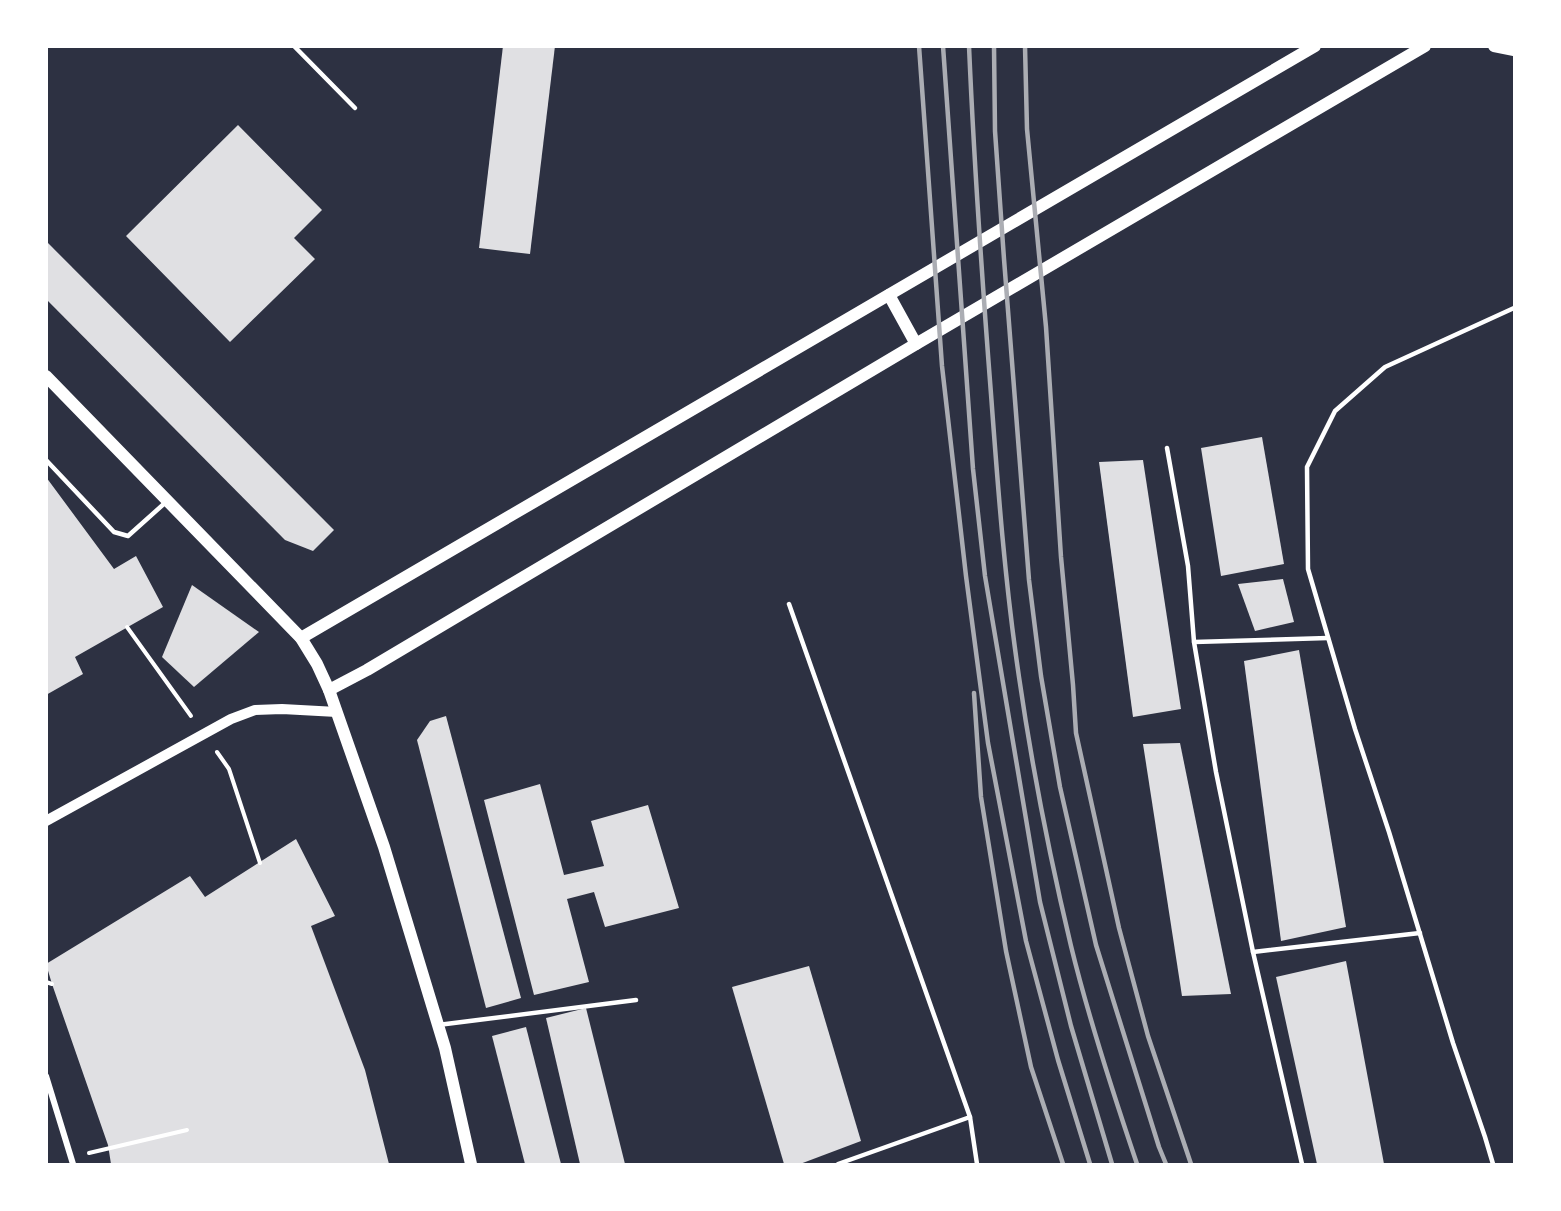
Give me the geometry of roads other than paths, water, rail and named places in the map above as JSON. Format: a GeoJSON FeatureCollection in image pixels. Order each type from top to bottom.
{"type":"FeatureCollection","features":[{"type":"Feature","properties":{"kind":"main road"},"geometry":{"type":"LineString","coordinates":[[301,638],[1315,46]]}},
{"type":"Feature","properties":{"kind":"main road"},"geometry":{"type":"LineString","coordinates":[[329,690],[367,670],[916,344],[1425,46]]}},
{"type":"Feature","properties":{"kind":"main road"},"geometry":{"type":"LineString","coordinates":[[1494,46],[1515,50]]}},
{"type":"Feature","properties":{"kind":"main road"},"geometry":{"type":"LineString","coordinates":[[889,295],[916,344]]}},
{"type":"Feature","properties":{"kind":"main road"},"geometry":{"type":"LineString","coordinates":[[46,376],[301,638],[316,664],[329,690],[384,847],[446,1048],[471,1164]]}},
{"type":"Feature","properties":{"kind":"street"},"geometry":{"type":"LineString","coordinates":[[46,821],[231,719],[255,710],[282,708],[337,712]]}},
{"type":"Feature","properties":{"kind":"street"},"geometry":{"type":"LineString","coordinates":[[46,1076],[72,1161]]}},
{"type":"Feature","properties":{"kind":"lane"},"geometry":{"type":"LineString","coordinates":[[294,46],[355,108]]}},
{"type":"Feature","properties":{"kind":"lane"},"geometry":{"type":"LineString","coordinates":[[1492,1164],[1355,729],[1308,569],[1307,467],[1335,411],[1385,367],[1515,308]]}},
{"type":"Feature","properties":{"kind":"lane"},"geometry":{"type":"LineString","coordinates":[[1167,448],[1188,566],[1194,642],[1216,772],[1253,952],[1302,1164]]}},
{"type":"Feature","properties":{"kind":"lane"},"geometry":{"type":"LineString","coordinates":[[46,460],[114,532],[128,536],[168,500]]}},
{"type":"Feature","properties":{"kind":"lane"},"geometry":{"type":"LineString","coordinates":[[789,604],[970,1117],[977,1164]]}},
{"type":"Feature","properties":{"kind":"lane"},"geometry":{"type":"LineString","coordinates":[[1194,642],[1328,638]]}},
{"type":"Feature","properties":{"kind":"lane"},"geometry":{"type":"LineString","coordinates":[[1253,952],[1420,933]]}},
{"type":"Feature","properties":{"kind":"lane"},"geometry":{"type":"LineString","coordinates":[[438,1025],[636,1000]]}},
{"type":"Feature","properties":{"kind":"lane"},"geometry":{"type":"LineString","coordinates":[[838,1164],[970,1117]]}},
{"type":"Feature","properties":{"kind":"railway"},"geometry":{"type":"LineString","coordinates":[[919,46],[942,366],[988,743],[1026,941],[1058,1060],[1090,1164]]}},
{"type":"Feature","properties":{"kind":"railway"},"geometry":{"type":"LineString","coordinates":[[943,46],[973,469],[985,576],[1040,902],[1071,1026],[1112,1164]]}},
{"type":"Feature","properties":{"kind":"railway"},"geometry":{"type":"LineString","coordinates":[[969,46],[978,220],[996,465],[1019,677],[1042,812],[1071,946],[1093,1029],[1137,1164]]}},
{"type":"Feature","properties":{"kind":"railway"},"geometry":{"type":"LineString","coordinates":[[994,46],[995,131],[1004,259],[1029,580],[1041,676],[1060,787],[1096,945],[1166,1164]]}},
{"type":"Feature","properties":{"kind":"railway"},"geometry":{"type":"LineString","coordinates":[[1025,46],[1027,129],[1046,327],[1061,557],[1076,733],[1119,928],[1148,1036],[1191,1164]]}},
{"type":"Feature","properties":{"kind":"railway"},"geometry":{"type":"LineString","coordinates":[[974,693],[981,797],[1006,951],[1031,1067],[1063,1164]]}}]}
